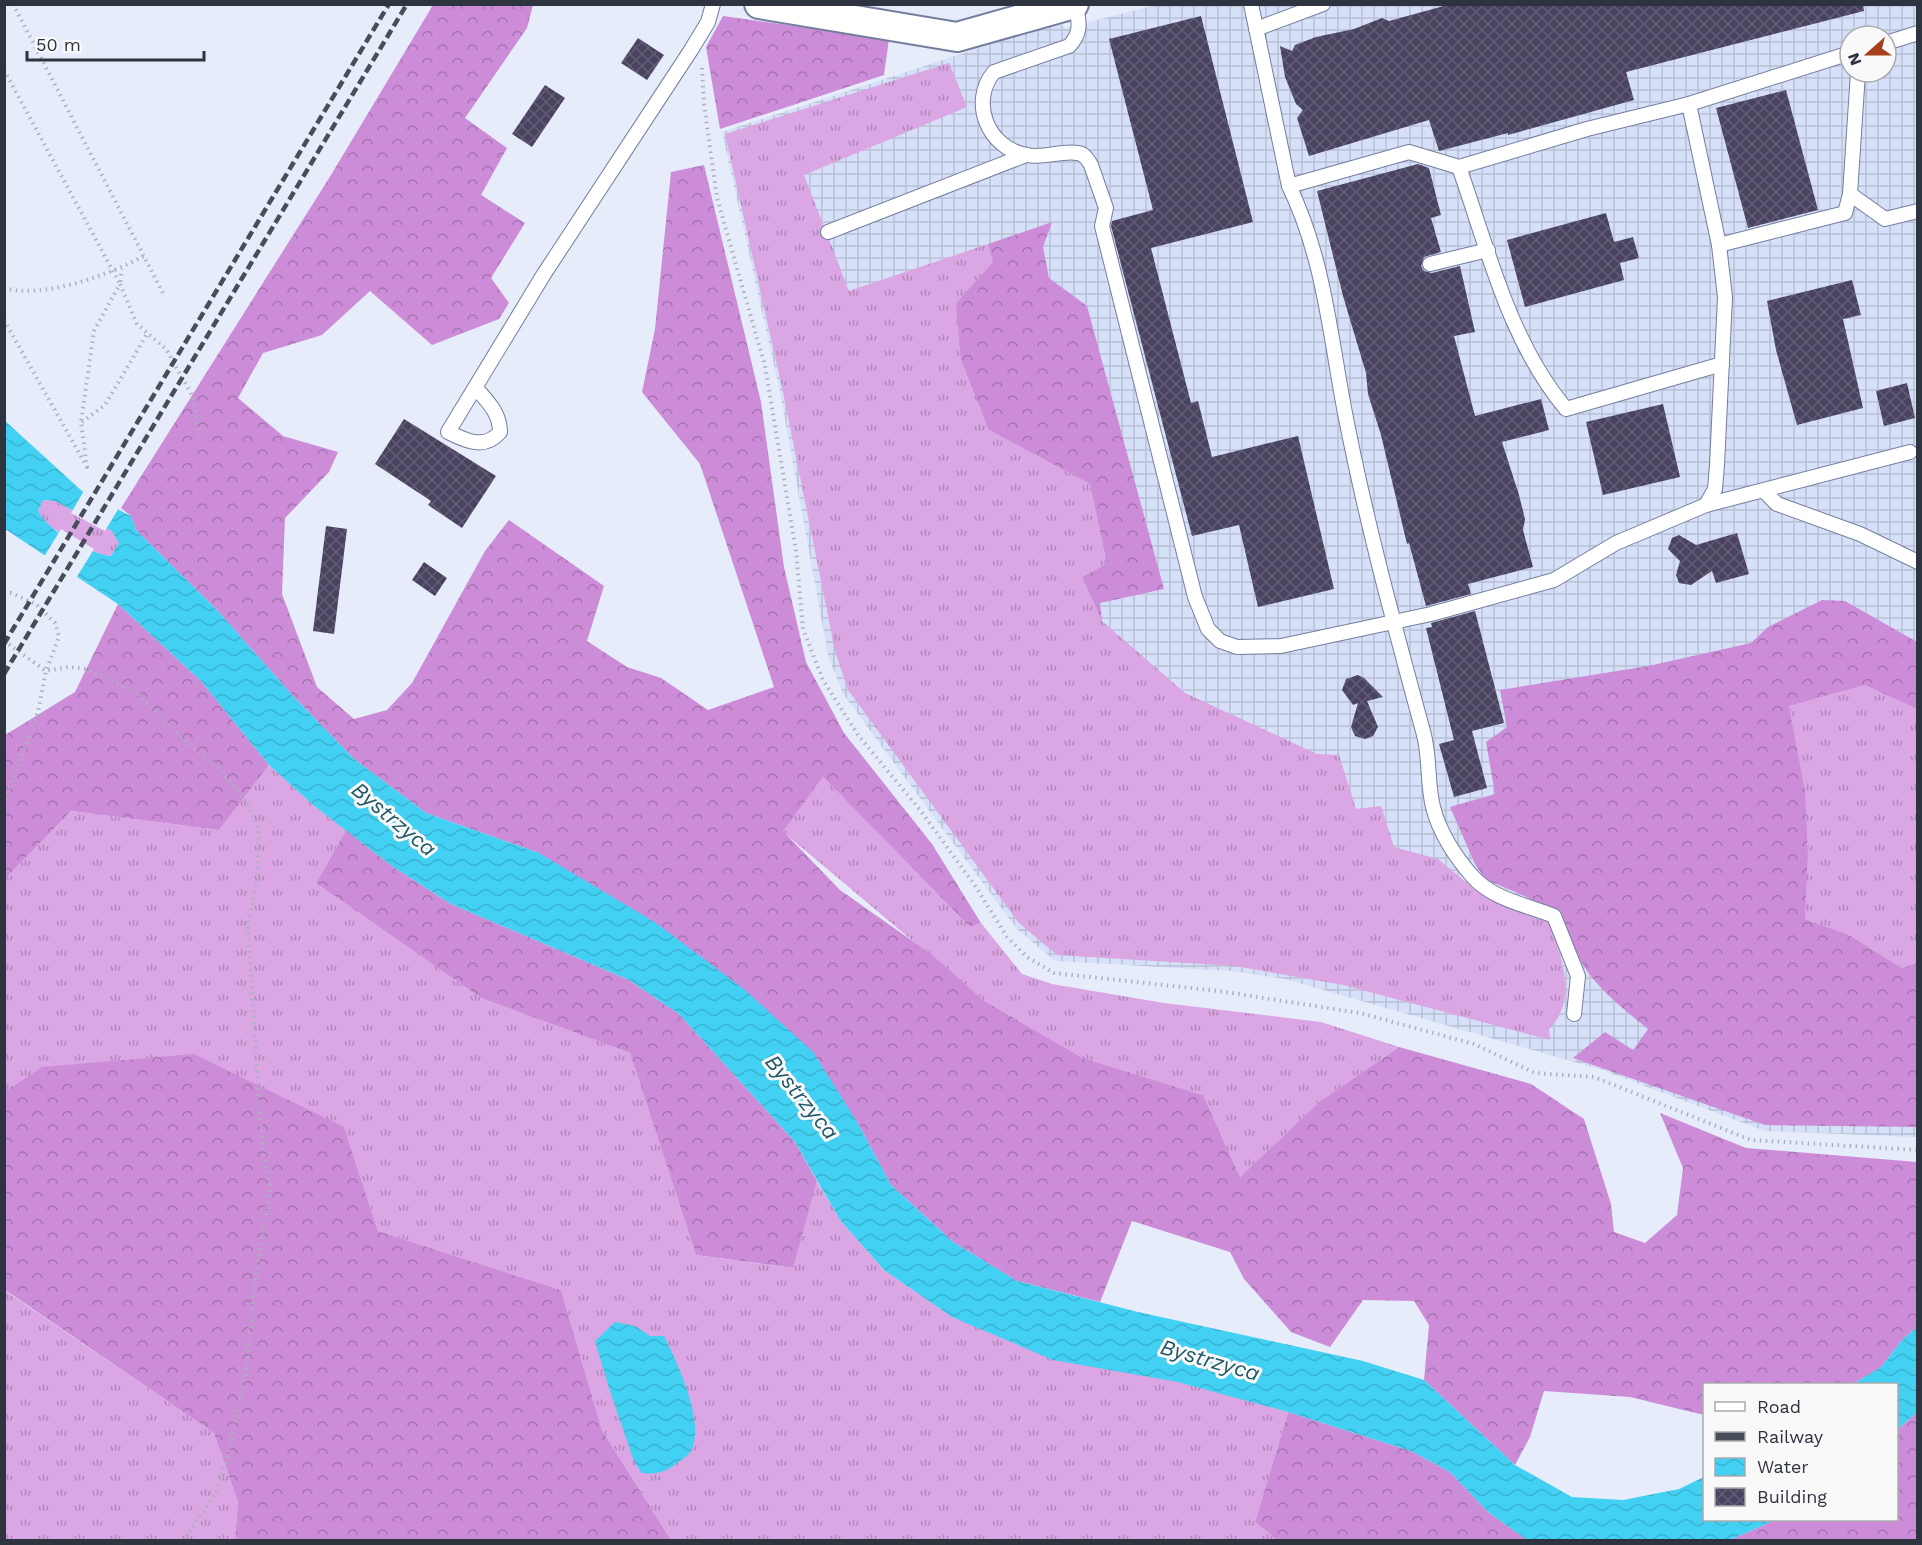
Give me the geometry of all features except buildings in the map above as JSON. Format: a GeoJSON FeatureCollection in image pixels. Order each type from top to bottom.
{"type":"FeatureCollection","features":[{"type":"Feature","properties":{"kind":"street"},"geometry":{"type":"LineString","coordinates":[[759,4],[957,37],[1075,4]]}},
{"type":"Feature","properties":{"kind":"lane"},"geometry":{"type":"LineString","coordinates":[[476,388],[544,274],[691,50],[708,22],[713,4]]}},
{"type":"Feature","properties":{"kind":"lane"},"geometry":{"type":"LineString","coordinates":[[1026,155],[1011,150],[991,131],[984,119],[983,92],[994,72],[1069,46],[1078,37],[1080,25],[1075,4]]}},
{"type":"Feature","properties":{"kind":"lane"},"geometry":{"type":"LineString","coordinates":[[1251,4],[1289,186],[1305,218],[1315,249],[1330,322],[1344,412],[1374,550],[1426,742],[1433,807],[1449,845],[1484,888],[1554,916],[1578,976],[1574,1014]]}},
{"type":"Feature","properties":{"kind":"lane"},"geometry":{"type":"LineString","coordinates":[[1256,29],[1323,4]]}},
{"type":"Feature","properties":{"kind":"lane"},"geometry":{"type":"LineString","coordinates":[[1898,39],[1917,33]]}},
{"type":"Feature","properties":{"kind":"lane"},"geometry":{"type":"LineString","coordinates":[[1289,186],[1409,152],[1459,167],[1587,129],[1689,104],[1838,57]]}},
{"type":"Feature","properties":{"kind":"lane"},"geometry":{"type":"LineString","coordinates":[[1719,244],[1845,213],[1850,194],[1857,84]]}},
{"type":"Feature","properties":{"kind":"lane"},"geometry":{"type":"LineString","coordinates":[[1689,104],[1719,244],[1725,297],[1715,489],[1706,505]]}},
{"type":"Feature","properties":{"kind":"lane"},"geometry":{"type":"LineString","coordinates":[[828,232],[1026,155],[1078,153],[1088,159],[1106,208],[1102,226],[1130,347],[1195,597],[1208,629],[1220,641],[1237,647],[1281,646],[1394,622],[1554,580],[1616,543],[1706,505],[1910,452]]}},
{"type":"Feature","properties":{"kind":"lane"},"geometry":{"type":"LineString","coordinates":[[1459,167],[1512,320],[1556,397],[1566,409],[1722,364]]}},
{"type":"Feature","properties":{"kind":"lane"},"geometry":{"type":"LineString","coordinates":[[1850,194],[1885,219],[1917,210]]}},
{"type":"Feature","properties":{"kind":"lane"},"geometry":{"type":"LineString","coordinates":[[1430,264],[1488,249]]}},
{"type":"Feature","properties":{"kind":"lane"},"geometry":{"type":"LineString","coordinates":[[1764,491],[1777,504],[1860,534],[1917,562]]}},
{"type":"Feature","properties":{"kind":"path"},"geometry":{"type":"LineString","coordinates":[[13,4],[165,297]]}},
{"type":"Feature","properties":{"kind":"path"},"geometry":{"type":"LineString","coordinates":[[691,50],[702,64],[704,104],[717,198],[765,366],[796,551],[803,629],[823,680],[858,735],[920,810],[976,887],[1007,937],[1027,957],[1054,974],[1219,991],[1360,1013],[1474,1044],[1535,1073],[1594,1077],[1751,1140],[1917,1150]]}},
{"type":"Feature","properties":{"kind":"path"},"geometry":{"type":"LineString","coordinates":[[4,70],[114,271],[137,324],[166,349],[193,397],[200,436]]}},
{"type":"Feature","properties":{"kind":"path"},"geometry":{"type":"LineString","coordinates":[[4,288],[16,291],[50,288],[114,271],[144,256]]}},
{"type":"Feature","properties":{"kind":"path"},"geometry":{"type":"LineString","coordinates":[[4,320],[87,467],[81,422],[94,331],[120,284],[122,268]]}},
{"type":"Feature","properties":{"kind":"path"},"geometry":{"type":"LineString","coordinates":[[81,422],[105,405],[147,334]]}},
{"type":"Feature","properties":{"kind":"path"},"geometry":{"type":"LineString","coordinates":[[4,593],[36,604],[55,623],[59,637],[46,671],[38,712],[4,803]]}},
{"type":"Feature","properties":{"kind":"path"},"geometry":{"type":"LineString","coordinates":[[4,641],[46,671],[68,668],[86,669],[137,693],[193,748],[219,768],[248,803],[259,828],[257,878],[248,928],[261,1133],[270,1191],[256,1270],[248,1364],[232,1440],[217,1490],[184,1540]]}},
{"type":"Feature","properties":{"kind":"shaded area"},"geometry":{"type":"Polygon","coordinates":[[[1156,5],[1917,5],[1917,1137],[1765,1131],[1602,1070],[1285,979],[1231,971],[1055,961],[1016,928],[843,694],[828,655],[780,392],[722,132],[1059,22],[1065,28],[1156,5]]]}},
{"type":"Feature","properties":{"kind":"green space"},"geometry":{"type":"Polygon","coordinates":[[[433,5],[533,5],[527,28],[465,118],[507,148],[481,195],[525,223],[491,278],[509,303],[499,319],[432,345],[370,291],[322,335],[263,353],[238,398],[283,436],[338,452],[329,472],[285,518],[282,594],[317,687],[354,719],[387,710],[412,683],[485,551],[509,520],[604,586],[587,641],[627,667],[661,678],[708,710],[774,687],[700,464],[642,392],[655,329],[671,172],[704,165],[761,402],[784,567],[806,662],[844,733],[932,844],[981,923],[970,927],[823,777],[783,831],[840,890],[931,954],[983,1000],[1083,1058],[1203,1095],[1240,1177],[1319,1102],[1399,1047],[1531,1084],[1584,1119],[1611,1204],[1614,1232],[1645,1243],[1677,1215],[1683,1168],[1660,1113],[1746,1148],[1917,1162],[1917,1327],[1903,1339],[1881,1367],[1855,1383],[1703,1383],[1703,1415],[1630,1397],[1544,1391],[1530,1437],[1515,1465],[1424,1380],[1429,1325],[1414,1301],[1363,1300],[1330,1347],[1291,1332],[1244,1279],[1230,1252],[1132,1221],[1100,1302],[1017,1281],[953,1242],[891,1185],[856,1120],[539,853],[426,813],[354,759],[292,695],[218,611],[136,530],[131,516],[121,508],[331,175],[433,5]]]}},
{"type":"Feature","properties":{"kind":"green space"},"geometry":{"type":"Polygon","coordinates":[[[723,16],[889,39],[884,75],[720,129],[706,47],[723,16]]]}},
{"type":"Feature","properties":{"kind":"green space"},"geometry":{"type":"Polygon","coordinates":[[[949,63],[967,107],[804,175],[849,291],[988,244],[993,262],[956,303],[989,430],[1090,484],[1107,565],[1082,577],[1102,621],[1185,693],[1317,754],[1339,755],[1356,809],[1381,806],[1394,847],[1438,859],[1478,892],[1549,922],[1565,977],[1563,1005],[1549,1029],[1550,1040],[1343,985],[1235,966],[1057,955],[1019,923],[848,690],[835,651],[783,392],[725,134],[949,63]]]}},
{"type":"Feature","properties":{"kind":"green space"},"geometry":{"type":"Polygon","coordinates":[[[1052,222],[1043,247],[1049,278],[1087,306],[1164,589],[1100,603],[1102,621],[1082,577],[1107,564],[1090,484],[989,430],[961,359],[956,303],[993,262],[988,244],[1052,222]]]}},
{"type":"Feature","properties":{"kind":"green space"},"geometry":{"type":"Polygon","coordinates":[[[43,500],[55,501],[112,531],[120,543],[111,556],[97,555],[44,523],[38,511],[43,500]]]}},
{"type":"Feature","properties":{"kind":"green space"},"geometry":{"type":"Polygon","coordinates":[[[1822,600],[1845,601],[1917,642],[1917,709],[1865,685],[1789,706],[1805,790],[1808,854],[1805,919],[1849,935],[1902,968],[1917,963],[1917,1127],[1765,1125],[1573,1058],[1605,1032],[1633,1050],[1648,1029],[1611,998],[1594,980],[1574,948],[1561,912],[1485,879],[1475,864],[1450,807],[1495,794],[1486,742],[1507,727],[1500,690],[1648,666],[1751,643],[1768,627],[1822,600]]]}},
{"type":"Feature","properties":{"kind":"green space"},"geometry":{"type":"Polygon","coordinates":[[[118,604],[201,681],[269,765],[219,830],[71,811],[5,879],[5,735],[75,692],[118,604]]]}},
{"type":"Feature","properties":{"kind":"green space"},"geometry":{"type":"Polygon","coordinates":[[[1865,685],[1917,709],[1917,963],[1902,968],[1849,935],[1805,919],[1808,854],[1805,790],[1789,706],[1865,685]]]}},
{"type":"Feature","properties":{"kind":"green space"},"geometry":{"type":"Polygon","coordinates":[[[269,765],[313,805],[346,830],[316,883],[481,998],[630,1053],[696,1255],[792,1268],[817,1181],[840,1220],[884,1270],[952,1317],[1288,1412],[1255,1522],[1277,1540],[671,1540],[602,1430],[561,1290],[378,1231],[344,1127],[5,1092],[5,879],[71,811],[219,830],[269,765]]]}},
{"type":"Feature","properties":{"kind":"green space"},"geometry":{"type":"Polygon","coordinates":[[[823,777],[970,927],[981,923],[1022,974],[1052,984],[1164,1003],[1321,1022],[1399,1047],[1319,1102],[1240,1177],[1203,1095],[1083,1058],[983,1000],[782,831],[823,777]]]}},
{"type":"Feature","properties":{"kind":"green space"},"geometry":{"type":"Polygon","coordinates":[[[346,830],[392,866],[451,904],[629,980],[679,1014],[795,1142],[817,1181],[793,1268],[696,1255],[630,1053],[481,998],[316,883],[346,830]]]}},
{"type":"Feature","properties":{"kind":"green space"},"geometry":{"type":"Polygon","coordinates":[[[194,1054],[344,1127],[378,1231],[561,1290],[602,1430],[671,1540],[235,1540],[238,1502],[214,1433],[5,1290],[5,1092],[42,1067],[194,1054]]]}},
{"type":"Feature","properties":{"kind":"green space"},"geometry":{"type":"Polygon","coordinates":[[[4,1290],[214,1433],[238,1502],[235,1540],[5,1540],[4,1290]]]}},
{"type":"Feature","properties":{"kind":"green space"},"geometry":{"type":"Polygon","coordinates":[[[1288,1412],[1411,1451],[1450,1472],[1488,1512],[1527,1540],[1277,1540],[1255,1522],[1288,1412]]]}},
{"type":"Feature","properties":{"kind":"green space"},"geometry":{"type":"Polygon","coordinates":[[[1917,1412],[1917,1540],[1730,1540],[1773,1521],[1898,1521],[1898,1429],[1917,1412]]]}},
{"type":"Feature","properties":{"kind":"water","name":"Bystrzyca"},"geometry":{"type":"Polygon","coordinates":[[[4,420],[82,491],[131,516],[136,530],[218,611],[292,695],[354,759],[426,813],[539,853],[656,923],[745,990],[813,1052],[856,1120],[891,1185],[953,1242],[1017,1281],[1138,1312],[1363,1361],[1424,1380],[1515,1465],[1572,1497],[1623,1500],[1679,1489],[1703,1477],[1703,1521],[1773,1521],[1730,1540],[1527,1540],[1488,1512],[1450,1472],[1411,1451],[1288,1412],[1178,1382],[1053,1360],[952,1317],[884,1270],[840,1220],[795,1142],[679,1014],[629,980],[451,904],[392,866],[313,805],[269,765],[201,681],[118,604],[5,529],[4,420]],[[43,500],[38,511],[43,519],[60,534],[92,551],[111,556],[119,543],[112,531],[55,501],[43,500]]]}},
{"type":"Feature","properties":{"kind":"water"},"geometry":{"type":"Polygon","coordinates":[[[615,1322],[635,1326],[650,1336],[664,1336],[688,1393],[695,1425],[695,1439],[691,1451],[669,1469],[660,1472],[642,1473],[635,1463],[602,1365],[595,1341],[615,1322]]]}},
{"type":"Feature","properties":{"kind":"water"},"geometry":{"type":"Polygon","coordinates":[[[1917,1327],[1917,1412],[1898,1429],[1898,1383],[1855,1383],[1881,1367],[1903,1339],[1917,1327]]]}},
{"type":"Feature","properties":{"kind":"pier"},"geometry":{"type":"Polygon","coordinates":[[[85,489],[120,506],[105,531],[71,513],[85,489]]]}},
{"type":"Feature","properties":{"kind":"pier"},"geometry":{"type":"Polygon","coordinates":[[[61,529],[94,549],[75,580],[42,560],[61,529]]]}},
{"type":"Feature","properties":{"kind":"railway"},"geometry":{"type":"LineString","coordinates":[[4,644],[389,4]]}},
{"type":"Feature","properties":{"kind":"railway"},"geometry":{"type":"LineString","coordinates":[[4,674],[407,4]]}}]}
